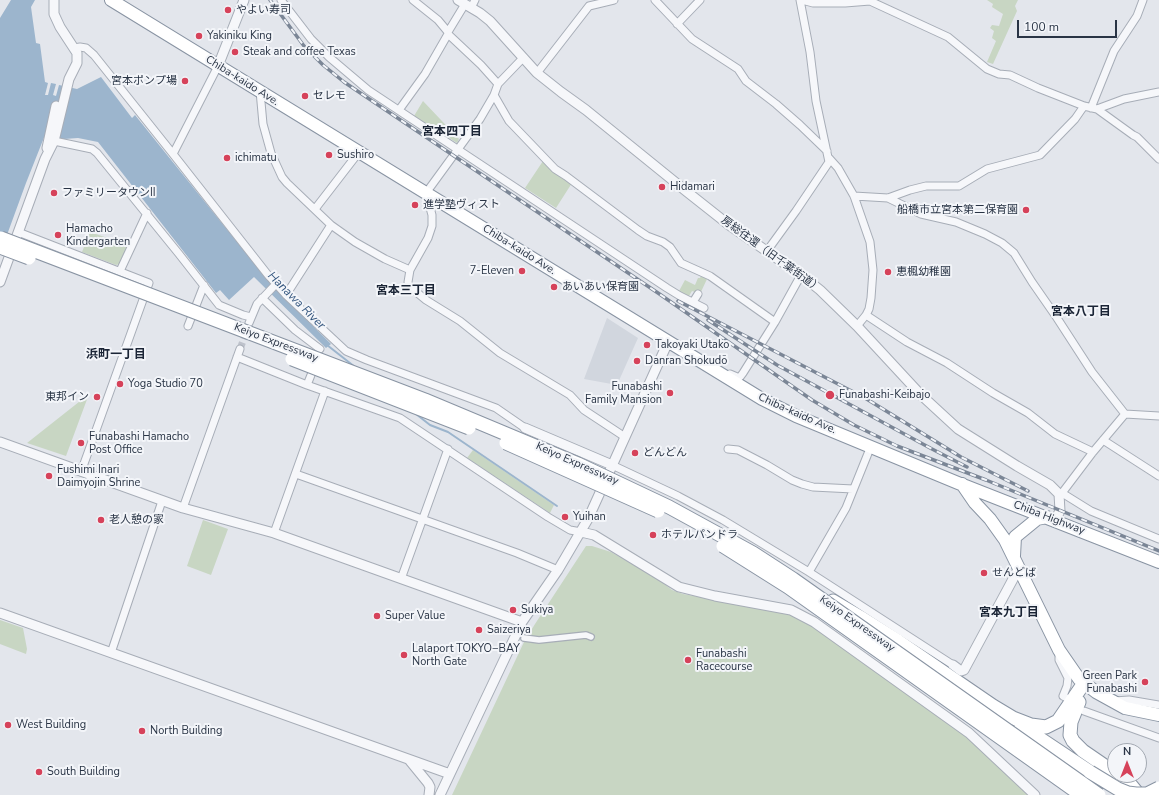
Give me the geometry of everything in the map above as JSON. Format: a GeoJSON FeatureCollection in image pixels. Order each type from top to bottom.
{"type":"FeatureCollection","features":[{"type":"Feature","properties":{"kind":"highway","name":"Chiba-kaido Ave."},"geometry":{"type":"LineString","coordinates":[[111,0],[748,391],[787,411],[871,446]]}},
{"type":"Feature","properties":{"kind":"highway","name":"Keiyo Expressway"},"geometry":{"type":"LineString","coordinates":[[0,237],[425,400],[629,487],[711,529],[793,579],[1099,795]]}},
{"type":"Feature","properties":{"kind":"highway","name":"Keiyo Expressway"},"geometry":{"type":"LineString","coordinates":[[0,247],[491,436],[664,514],[707,537],[788,587],[1081,795]]}},
{"type":"Feature","properties":{"kind":"highway","name":"Chiba Highway"},"geometry":{"type":"LineString","coordinates":[[871,446],[962,484],[1159,562]]}},
{"type":"Feature","properties":{"kind":"highway"},"geometry":{"type":"LineString","coordinates":[[962,484],[975,503],[1000,532],[1014,556],[1059,650],[1079,678],[1096,692],[1125,708],[1159,715]]}},
{"type":"Feature","properties":{"kind":"highway"},"geometry":{"type":"LineString","coordinates":[[1014,556],[1015,537],[1037,519],[1051,518]]}},
{"type":"Feature","properties":{"kind":"highway"},"geometry":{"type":"LineString","coordinates":[[793,579],[898,640],[1022,727],[1090,772],[1118,788],[1128,793],[1136,794],[1147,794],[1159,788]]}},
{"type":"Feature","properties":{"kind":"highway"},"geometry":{"type":"LineString","coordinates":[[994,706],[1023,722],[1039,727],[1046,727],[1058,721],[1084,683]]}},
{"type":"Feature","properties":{"kind":"highway"},"geometry":{"type":"LineString","coordinates":[[1084,683],[1080,700],[1071,722],[1070,735],[1073,741],[1083,751],[1107,768]]}},
{"type":"Feature","properties":{"kind":"highway"},"geometry":{"type":"LineString","coordinates":[[1129,783],[1139,795]]}},
{"type":"Feature","properties":{"kind":"street"},"geometry":{"type":"LineString","coordinates":[[0,282],[52,138],[65,77],[72,72],[77,63],[77,56],[74,48],[56,20],[53,8],[54,0]]}},
{"type":"Feature","properties":{"kind":"street"},"geometry":{"type":"LineString","coordinates":[[173,154],[218,66],[244,0]]}},
{"type":"Feature","properties":{"kind":"street"},"geometry":{"type":"LineString","coordinates":[[281,0],[311,39],[355,80],[660,284],[704,308]]}},
{"type":"Feature","properties":{"kind":"street"},"geometry":{"type":"LineString","coordinates":[[413,0],[438,20],[448,33],[498,84]]}},
{"type":"Feature","properties":{"kind":"street"},"geometry":{"type":"LineString","coordinates":[[538,73],[588,6],[614,0]]}},
{"type":"Feature","properties":{"kind":"street"},"geometry":{"type":"LineString","coordinates":[[656,0],[692,39],[738,69],[746,81],[800,125],[828,154],[838,168],[854,196],[870,242],[872,258],[871,298],[869,309],[866,316],[857,326]]}},
{"type":"Feature","properties":{"kind":"street"},"geometry":{"type":"LineString","coordinates":[[677,24],[700,0]]}},
{"type":"Feature","properties":{"kind":"street"},"geometry":{"type":"LineString","coordinates":[[767,250],[828,165],[828,154],[816,101],[810,52],[801,0],[813,3],[845,3],[870,0],[948,37],[987,69],[999,74],[1010,75],[1038,88],[1094,109],[1137,137],[1159,159]]}},
{"type":"Feature","properties":{"kind":"street"},"geometry":{"type":"LineString","coordinates":[[1094,109],[1114,51],[1137,16],[1143,0]]}},
{"type":"Feature","properties":{"kind":"street"},"geometry":{"type":"LineString","coordinates":[[399,110],[424,74],[467,3]]}},
{"type":"Feature","properties":{"kind":"street","name":"房総往還（旧千葉街道）"},"geometry":{"type":"LineString","coordinates":[[467,3],[490,21],[523,58],[561,92],[592,114],[710,210],[802,275],[857,326],[909,383],[958,429],[1050,485],[1060,494]]}},
{"type":"Feature","properties":{"kind":"street"},"geometry":{"type":"LineString","coordinates":[[74,48],[86,48],[94,55],[275,285],[346,351],[496,408],[525,428],[612,465],[691,503],[809,572],[961,671],[964,670],[1019,568]]}},
{"type":"Feature","properties":{"kind":"street"},"geometry":{"type":"LineString","coordinates":[[523,58],[498,84],[494,96],[480,119],[426,193],[432,215],[432,226],[428,238],[410,270],[408,282],[409,286],[426,300],[460,321],[500,353],[570,394],[584,410],[625,437]]}},
{"type":"Feature","properties":{"kind":"street"},"geometry":{"type":"LineString","coordinates":[[260,92],[263,124],[270,153],[282,177],[287,183],[331,225],[355,242],[385,259],[410,270]]}},
{"type":"Feature","properties":{"kind":"street"},"geometry":{"type":"LineString","coordinates":[[1094,109],[1124,99],[1159,92]]}},
{"type":"Feature","properties":{"kind":"street"},"geometry":{"type":"LineString","coordinates":[[494,96],[509,121],[555,169],[638,230],[670,247],[681,263],[710,276],[775,322]]}},
{"type":"Feature","properties":{"kind":"street"},"geometry":{"type":"LineString","coordinates":[[888,198],[926,186],[959,186],[987,169],[1040,155],[1075,119],[1084,106]]}},
{"type":"Feature","properties":{"kind":"street"},"geometry":{"type":"LineString","coordinates":[[52,138],[92,149],[97,153],[147,213],[219,305],[243,315],[250,320],[257,304],[275,285]]}},
{"type":"Feature","properties":{"kind":"street"},"geometry":{"type":"LineString","coordinates":[[315,209],[359,152]]}},
{"type":"Feature","properties":{"kind":"street"},"geometry":{"type":"LineString","coordinates":[[854,196],[888,198],[921,214],[956,222],[1002,243],[1014,253],[1092,372],[1126,414],[1159,416]]}},
{"type":"Feature","properties":{"kind":"street"},"geometry":{"type":"LineString","coordinates":[[120,271],[147,213]]}},
{"type":"Feature","properties":{"kind":"street"},"geometry":{"type":"LineString","coordinates":[[286,294],[331,225]]}},
{"type":"Feature","properties":{"kind":"street"},"geometry":{"type":"LineString","coordinates":[[18,232],[149,283],[81,472]]}},
{"type":"Feature","properties":{"kind":"street"},"geometry":{"type":"LineString","coordinates":[[705,364],[711,362],[734,376],[740,377],[775,322],[802,275]]}},
{"type":"Feature","properties":{"kind":"street"},"geometry":{"type":"LineString","coordinates":[[188,326],[204,286]]}},
{"type":"Feature","properties":{"kind":"street"},"geometry":{"type":"LineString","coordinates":[[694,302],[698,294]]}},
{"type":"Feature","properties":{"kind":"street"},"geometry":{"type":"LineString","coordinates":[[264,296],[295,330],[320,349]]}},
{"type":"Feature","properties":{"kind":"street"},"geometry":{"type":"LineString","coordinates":[[866,316],[907,342],[947,363],[1028,413],[1056,434],[1093,452]]}},
{"type":"Feature","properties":{"kind":"street"},"geometry":{"type":"LineString","coordinates":[[440,795],[522,622],[558,570],[581,532],[668,342]]}},
{"type":"Feature","properties":{"kind":"street"},"geometry":{"type":"LineString","coordinates":[[183,508],[240,348]]}},
{"type":"Feature","properties":{"kind":"street"},"geometry":{"type":"LineString","coordinates":[[237,357],[307,385],[400,418],[548,517],[570,530],[594,534],[679,586],[710,595],[790,610],[814,622],[969,733],[1035,795]]}},
{"type":"Feature","properties":{"kind":"street"},"geometry":{"type":"LineString","coordinates":[[307,385],[311,375]]}},
{"type":"Feature","properties":{"kind":"street"},"geometry":{"type":"LineString","coordinates":[[274,533],[325,391]]}},
{"type":"Feature","properties":{"kind":"street"},"geometry":{"type":"LineString","coordinates":[[1051,518],[1060,511],[1060,494],[1093,452],[1126,414]]}},
{"type":"Feature","properties":{"kind":"street"},"geometry":{"type":"LineString","coordinates":[[1103,440],[1159,476]]}},
{"type":"Feature","properties":{"kind":"street"},"geometry":{"type":"LineString","coordinates":[[0,442],[183,508],[274,533],[522,622]]}},
{"type":"Feature","properties":{"kind":"street"},"geometry":{"type":"LineString","coordinates":[[809,572],[846,508],[871,446]]}},
{"type":"Feature","properties":{"kind":"street"},"geometry":{"type":"LineString","coordinates":[[401,579],[448,449]]}},
{"type":"Feature","properties":{"kind":"street"},"geometry":{"type":"LineString","coordinates":[[728,449],[738,450],[802,484],[813,487],[853,489]]}},
{"type":"Feature","properties":{"kind":"street"},"geometry":{"type":"LineString","coordinates":[[296,474],[423,519],[558,570]]}},
{"type":"Feature","properties":{"kind":"street"},"geometry":{"type":"LineString","coordinates":[[1060,494],[1091,511],[1159,539]]}},
{"type":"Feature","properties":{"kind":"street"},"geometry":{"type":"LineString","coordinates":[[111,653],[162,501]]}},
{"type":"Feature","properties":{"kind":"street"},"geometry":{"type":"LineString","coordinates":[[0,613],[450,774]]}},
{"type":"Feature","properties":{"kind":"street"},"geometry":{"type":"LineString","coordinates":[[524,638],[539,640],[586,635],[591,637]]}},
{"type":"Feature","properties":{"kind":"street"},"geometry":{"type":"LineString","coordinates":[[1059,650],[1059,660],[1068,678],[1063,696],[1065,697]]}},
{"type":"Feature","properties":{"kind":"street"},"geometry":{"type":"LineString","coordinates":[[1112,701],[1129,700],[1159,705]]}},
{"type":"Feature","properties":{"kind":"street"},"geometry":{"type":"LineString","coordinates":[[1084,711],[1159,738]]}},
{"type":"Feature","properties":{"kind":"street"},"geometry":{"type":"LineString","coordinates":[[409,760],[428,783],[430,787],[429,795]]}},
{"type":"Feature","properties":{"kind":"shaded area"},"geometry":{"type":"Polygon","coordinates":[[[607,318],[638,338],[617,385],[584,379],[607,318]]]}},
{"type":"Feature","properties":{"kind":"green space"},"geometry":{"type":"Polygon","coordinates":[[[987,0],[1018,0],[1015,6],[1017,11],[993,64],[987,62],[996,41],[992,38],[994,31],[990,28],[992,25],[999,26],[1003,14],[992,7],[993,4],[987,0]]]}},
{"type":"Feature","properties":{"kind":"green space"},"geometry":{"type":"Polygon","coordinates":[[[423,101],[459,139],[457,143],[414,116],[423,101]]]}},
{"type":"Feature","properties":{"kind":"green space"},"geometry":{"type":"Polygon","coordinates":[[[543,161],[572,183],[556,208],[525,188],[543,161]]]}},
{"type":"Feature","properties":{"kind":"green space"},"geometry":{"type":"Polygon","coordinates":[[[90,232],[128,245],[120,264],[116,265],[82,252],[90,232]]]}},
{"type":"Feature","properties":{"kind":"green space"},"geometry":{"type":"Polygon","coordinates":[[[701,276],[707,279],[700,294],[692,291],[689,296],[679,291],[685,280],[695,285],[698,278],[701,276]]]}},
{"type":"Feature","properties":{"kind":"green space"},"geometry":{"type":"Polygon","coordinates":[[[89,394],[66,456],[27,443],[89,394]]]}},
{"type":"Feature","properties":{"kind":"green space"},"geometry":{"type":"Polygon","coordinates":[[[473,450],[554,505],[550,513],[467,458],[473,450]]]}},
{"type":"Feature","properties":{"kind":"green space"},"geometry":{"type":"Polygon","coordinates":[[[203,520],[228,529],[211,575],[187,566],[203,520]]]}},
{"type":"Feature","properties":{"kind":"green space","name":"Funabashi Racecourse"},"geometry":{"type":"Polygon","coordinates":[[[586,546],[592,546],[611,552],[658,579],[672,590],[683,594],[780,611],[806,621],[956,727],[1031,795],[452,795],[524,642],[586,546]]]}},
{"type":"Feature","properties":{"kind":"green space"},"geometry":{"type":"Polygon","coordinates":[[[0,620],[23,628],[27,649],[26,654],[0,644],[0,620]]]}},
{"type":"Feature","properties":{"kind":"water"},"geometry":{"type":"Polygon","coordinates":[[[11,0],[35,0],[31,7],[36,43],[40,44],[45,82],[48,83],[45,95],[48,95],[51,83],[56,84],[53,95],[56,96],[59,85],[77,89],[101,77],[132,118],[135,115],[270,283],[331,344],[326,348],[254,277],[229,300],[220,290],[216,293],[98,142],[78,138],[64,139],[45,135],[0,254],[0,18],[11,0]]]}},
{"type":"Feature","properties":{"kind":"waterway","name":"Hanawa River"},"geometry":{"type":"LineString","coordinates":[[327,345],[355,367]]}},
{"type":"Feature","properties":{"kind":"waterway","name":"Hanawa River"},"geometry":{"type":"LineString","coordinates":[[416,414],[430,425],[448,432],[557,506]]}},
{"type":"Feature","properties":{"kind":"tunnel"},"geometry":{"type":"LineString","coordinates":[[240,349],[247,330]]}},
{"type":"Feature","properties":{"kind":"railway"},"geometry":{"type":"LineString","coordinates":[[270,0],[304,46],[323,65],[344,82],[658,293],[812,400],[854,425],[897,446],[986,480],[1159,551]]}},
{"type":"Feature","properties":{"kind":"railway"},"geometry":{"type":"LineString","coordinates":[[678,301],[865,398],[961,457],[1028,491]]}},
{"type":"Feature","properties":{"kind":"railway"},"geometry":{"type":"LineString","coordinates":[[708,320],[777,365],[967,467]]}},
{"type":"Feature","properties":{"kind":"place","name":"やよい寿司"},"geometry":{"type":"Point","coordinates":[228,10]}},
{"type":"Feature","properties":{"kind":"place","name":"Yakiniku King"},"geometry":{"type":"Point","coordinates":[199,36]}},
{"type":"Feature","properties":{"kind":"place","name":"Steak and coffee Texas"},"geometry":{"type":"Point","coordinates":[235,52]}},
{"type":"Feature","properties":{"kind":"place","name":"宮本ポンプ場"},"geometry":{"type":"Point","coordinates":[185,81]}},
{"type":"Feature","properties":{"kind":"place","name":"セレモ"},"geometry":{"type":"Point","coordinates":[305,96]}},
{"type":"Feature","properties":{"kind":"place","name":"Sushiro"},"geometry":{"type":"Point","coordinates":[329,155]}},
{"type":"Feature","properties":{"kind":"place","name":"ichimatu"},"geometry":{"type":"Point","coordinates":[227,158]}},
{"type":"Feature","properties":{"kind":"place","name":"Hidamari"},"geometry":{"type":"Point","coordinates":[662,187]}},
{"type":"Feature","properties":{"kind":"place","name":"ファミリータウンII"},"geometry":{"type":"Point","coordinates":[54,193]}},
{"type":"Feature","properties":{"kind":"place","name":"進学塾ヴィスト"},"geometry":{"type":"Point","coordinates":[415,205]}},
{"type":"Feature","properties":{"kind":"place","name":"船橋市立宮本第二保育園"},"geometry":{"type":"Point","coordinates":[1026,210]}},
{"type":"Feature","properties":{"kind":"place","name":"Hamacho Kindergarten"},"geometry":{"type":"Point","coordinates":[58,235]}},
{"type":"Feature","properties":{"kind":"place","name":"7-Eleven"},"geometry":{"type":"Point","coordinates":[522,271]}},
{"type":"Feature","properties":{"kind":"place","name":"恵楓幼稚園"},"geometry":{"type":"Point","coordinates":[888,272]}},
{"type":"Feature","properties":{"kind":"place","name":"あいあい保育園"},"geometry":{"type":"Point","coordinates":[554,287]}},
{"type":"Feature","properties":{"kind":"place","name":"Takoyaki Utako"},"geometry":{"type":"Point","coordinates":[647,345]}},
{"type":"Feature","properties":{"kind":"place","name":"Danran Shokudō"},"geometry":{"type":"Point","coordinates":[637,361]}},
{"type":"Feature","properties":{"kind":"place","name":"Yoga Studio 70"},"geometry":{"type":"Point","coordinates":[120,384]}},
{"type":"Feature","properties":{"kind":"place","name":"Funabashi Family Mansion"},"geometry":{"type":"Point","coordinates":[670,393]}},
{"type":"Feature","properties":{"kind":"place","name":"Funabashi-Keibajo"},"geometry":{"type":"Point","coordinates":[830,395]}},
{"type":"Feature","properties":{"kind":"place","name":"東邦イン"},"geometry":{"type":"Point","coordinates":[97,397]}},
{"type":"Feature","properties":{"kind":"place","name":"Funabashi Hamacho Post Office"},"geometry":{"type":"Point","coordinates":[81,443]}},
{"type":"Feature","properties":{"kind":"place","name":"どんどん"},"geometry":{"type":"Point","coordinates":[635,453]}},
{"type":"Feature","properties":{"kind":"place","name":"Fushimi Inari Daimyojin Shrine"},"geometry":{"type":"Point","coordinates":[49,476]}},
{"type":"Feature","properties":{"kind":"place","name":"Yuihan"},"geometry":{"type":"Point","coordinates":[565,517]}},
{"type":"Feature","properties":{"kind":"place","name":"老人憩の家"},"geometry":{"type":"Point","coordinates":[101,520]}},
{"type":"Feature","properties":{"kind":"place","name":"ホテルパンドラ"},"geometry":{"type":"Point","coordinates":[653,535]}},
{"type":"Feature","properties":{"kind":"place","name":"せんどば"},"geometry":{"type":"Point","coordinates":[984,573]}},
{"type":"Feature","properties":{"kind":"place","name":"Sukiya"},"geometry":{"type":"Point","coordinates":[513,610]}},
{"type":"Feature","properties":{"kind":"place","name":"Super Value"},"geometry":{"type":"Point","coordinates":[377,616]}},
{"type":"Feature","properties":{"kind":"place","name":"Saizeriya"},"geometry":{"type":"Point","coordinates":[479,630]}},
{"type":"Feature","properties":{"kind":"place","name":"Lalaport TOKYO−BAY North Gate"},"geometry":{"type":"Point","coordinates":[404,655]}},
{"type":"Feature","properties":{"kind":"place","name":"Funabashi Racecourse"},"geometry":{"type":"Point","coordinates":[688,660]}},
{"type":"Feature","properties":{"kind":"place","name":"Green Park Funabashi"},"geometry":{"type":"Point","coordinates":[1145,682]}},
{"type":"Feature","properties":{"kind":"place","name":"West Building"},"geometry":{"type":"Point","coordinates":[8,725]}},
{"type":"Feature","properties":{"kind":"place","name":"North Building"},"geometry":{"type":"Point","coordinates":[142,731]}},
{"type":"Feature","properties":{"kind":"place","name":"South Building"},"geometry":{"type":"Point","coordinates":[39,772]}},
{"type":"Feature","properties":{"kind":"district","name":"宮本四丁目"},"geometry":{"type":"Point","coordinates":[452,132]}},
{"type":"Feature","properties":{"kind":"district","name":"宮本三丁目"},"geometry":{"type":"Point","coordinates":[406,291]}},
{"type":"Feature","properties":{"kind":"district","name":"宮本八丁目"},"geometry":{"type":"Point","coordinates":[1081,312]}},
{"type":"Feature","properties":{"kind":"district","name":"浜町一丁目"},"geometry":{"type":"Point","coordinates":[116,355]}},
{"type":"Feature","properties":{"kind":"district","name":"宮本九丁目"},"geometry":{"type":"Point","coordinates":[1009,613]}}]}
